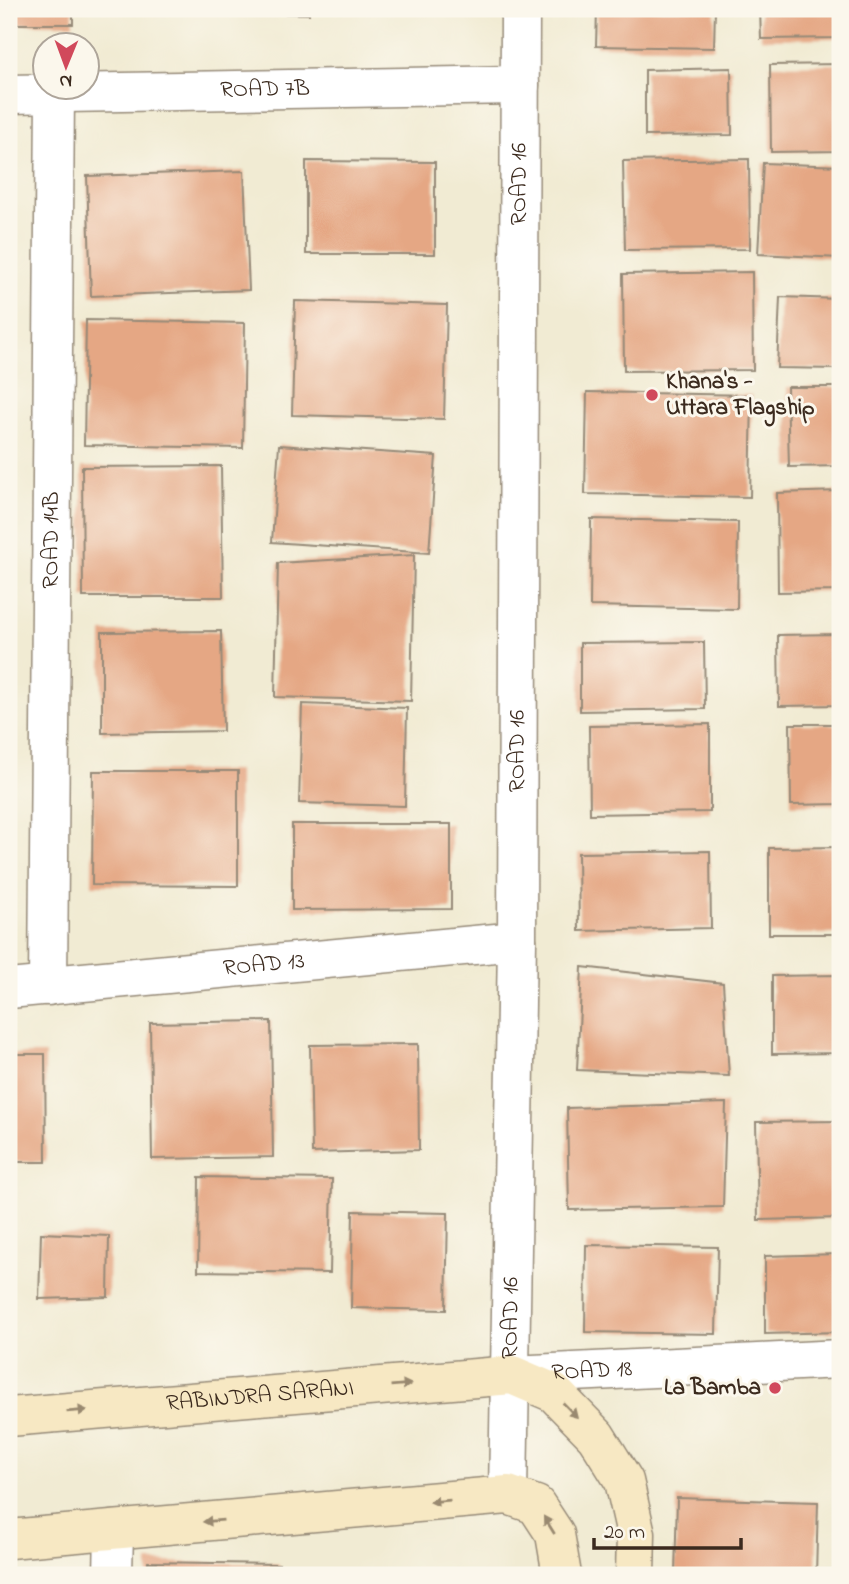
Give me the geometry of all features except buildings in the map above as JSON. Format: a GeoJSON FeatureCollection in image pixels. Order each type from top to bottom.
{"type":"FeatureCollection","features":[{"type":"Feature","properties":{"kind":"street","name":"ROAD 16"},"geometry":{"type":"LineString","coordinates":[[508,1496],[517,941],[520,9]]}},
{"type":"Feature","properties":{"kind":"street","name":"ROAD 7B"},"geometry":{"type":"LineString","coordinates":[[102,92],[520,85]]}},
{"type":"Feature","properties":{"kind":"street","name":"ROAD 7B"},"geometry":{"type":"LineString","coordinates":[[9,94],[32,94]]}},
{"type":"Feature","properties":{"kind":"street","name":"ROAD 14B"},"geometry":{"type":"LineString","coordinates":[[48,986],[55,102]]}},
{"type":"Feature","properties":{"kind":"street","name":"ROAD 13"},"geometry":{"type":"LineString","coordinates":[[9,989],[517,941]]}},
{"type":"Feature","properties":{"kind":"street","name":"ROAD 18"},"geometry":{"type":"LineString","coordinates":[[512,1375],[840,1359]]}},
{"type":"Feature","properties":{"kind":"street","name":"RABINDRA SARANI"},"geometry":{"type":"LineString","coordinates":[[9,1417],[512,1375]]}},
{"type":"Feature","properties":{"kind":"street"},"geometry":{"type":"LineString","coordinates":[[512,1375],[554,1393],[596,1436],[624,1481],[636,1534],[635,1575]]}},
{"type":"Feature","properties":{"kind":"street"},"geometry":{"type":"LineString","coordinates":[[9,1539],[508,1496],[536,1505],[555,1534],[562,1575]]}},
{"type":"Feature","properties":{"kind":"street"},"geometry":{"type":"LineString","coordinates":[[113,1575],[114,1530]]}},
{"type":"Feature","properties":{"kind":"place","name":"Khana's - Uttara Flagship"},"geometry":{"type":"Point","coordinates":[652,395]}},
{"type":"Feature","properties":{"kind":"place","name":"La Bamba"},"geometry":{"type":"Point","coordinates":[775,1388]}}]}
